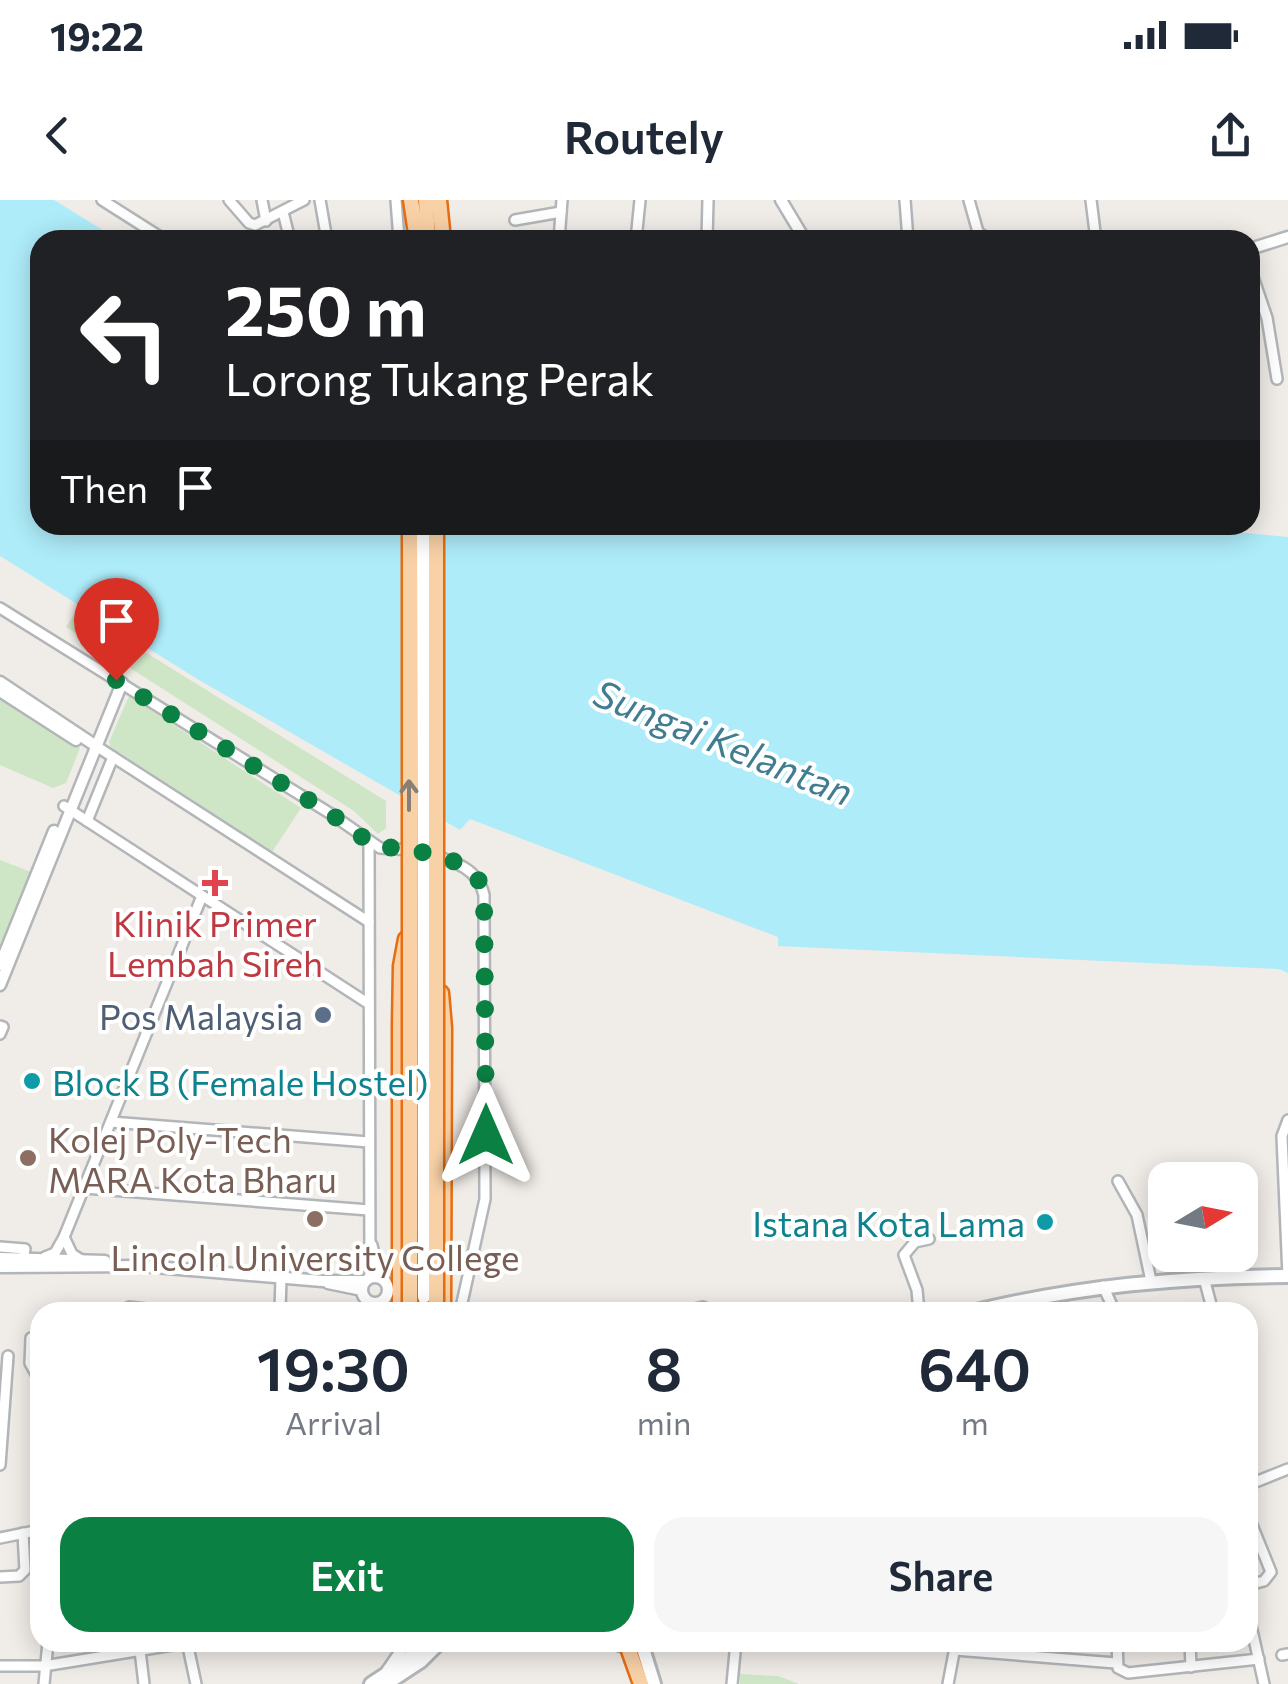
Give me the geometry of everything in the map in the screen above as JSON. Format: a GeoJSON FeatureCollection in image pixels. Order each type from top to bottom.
{"type":"FeatureCollection","features":[{"type":"Feature","properties":{"kind":"highway"},"geometry":{"type":"LineString","coordinates":[[414,200],[416,230]]}},
{"type":"Feature","properties":{"kind":"highway"},"geometry":{"type":"LineString","coordinates":[[426,200],[428,230]]}},
{"type":"Feature","properties":{"kind":"highway"},"geometry":{"type":"LineString","coordinates":[[439,200],[442,230]]}},
{"type":"Feature","properties":{"kind":"highway"},"geometry":{"type":"LineString","coordinates":[[410,535],[410,1302]]}},
{"type":"Feature","properties":{"kind":"highway"},"geometry":{"type":"LineString","coordinates":[[436,535],[436,1302]]}},
{"type":"Feature","properties":{"kind":"highway"},"geometry":{"type":"LineString","coordinates":[[400,1302],[400,981],[409,923]]}},
{"type":"Feature","properties":{"kind":"highway"},"geometry":{"type":"LineString","coordinates":[[436,923],[444,1028],[444,1302]]}},
{"type":"Feature","properties":{"kind":"highway"},"geometry":{"type":"LineString","coordinates":[[624,1652],[639,1684]]}},
{"type":"Feature","properties":{"kind":"highway"},"geometry":{"type":"LineString","coordinates":[[642,1652],[652,1684]]}},
{"type":"Feature","properties":{"kind":"main road"},"geometry":{"type":"LineString","coordinates":[[423,535],[424,1302]]}},
{"type":"Feature","properties":{"kind":"main road"},"geometry":{"type":"LineString","coordinates":[[1041,1302],[1103,1286],[1288,1276]]}},
{"type":"Feature","properties":{"kind":"main road"},"geometry":{"type":"LineString","coordinates":[[381,1681],[413,1652]]}},
{"type":"Feature","properties":{"kind":"main road"},"geometry":{"type":"LineString","coordinates":[[381,1681],[422,1661],[431,1652]]}},
{"type":"Feature","properties":{"kind":"street"},"geometry":{"type":"LineString","coordinates":[[102,200],[149,230]]}},
{"type":"Feature","properties":{"kind":"street"},"geometry":{"type":"LineString","coordinates":[[228,200],[249,223],[260,224],[304,200]]}},
{"type":"Feature","properties":{"kind":"street"},"geometry":{"type":"LineString","coordinates":[[262,200],[266,221]]}},
{"type":"Feature","properties":{"kind":"street"},"geometry":{"type":"LineString","coordinates":[[320,200],[324,230]]}},
{"type":"Feature","properties":{"kind":"street"},"geometry":{"type":"LineString","coordinates":[[396,200],[398,230]]}},
{"type":"Feature","properties":{"kind":"street"},"geometry":{"type":"LineString","coordinates":[[535,200],[536,214]]}},
{"type":"Feature","properties":{"kind":"street"},"geometry":{"type":"LineString","coordinates":[[560,230],[562,200]]}},
{"type":"Feature","properties":{"kind":"street"},"geometry":{"type":"LineString","coordinates":[[637,230],[640,200]]}},
{"type":"Feature","properties":{"kind":"street"},"geometry":{"type":"LineString","coordinates":[[707,230],[708,200]]}},
{"type":"Feature","properties":{"kind":"street"},"geometry":{"type":"LineString","coordinates":[[781,200],[799,230]]}},
{"type":"Feature","properties":{"kind":"street"},"geometry":{"type":"LineString","coordinates":[[905,200],[907,230]]}},
{"type":"Feature","properties":{"kind":"street"},"geometry":{"type":"LineString","coordinates":[[969,200],[977,230]]}},
{"type":"Feature","properties":{"kind":"street"},"geometry":{"type":"LineString","coordinates":[[1091,200],[1095,230]]}},
{"type":"Feature","properties":{"kind":"street"},"geometry":{"type":"LineString","coordinates":[[284,212],[288,230]]}},
{"type":"Feature","properties":{"kind":"street"},"geometry":{"type":"LineString","coordinates":[[514,220],[561,212]]}},
{"type":"Feature","properties":{"kind":"street"},"geometry":{"type":"LineString","coordinates":[[1260,246],[1288,237]]}},
{"type":"Feature","properties":{"kind":"street"},"geometry":{"type":"LineString","coordinates":[[1260,294],[1277,379]]}},
{"type":"Feature","properties":{"kind":"street"},"geometry":{"type":"LineString","coordinates":[[0,608],[331,814],[369,842],[380,848],[404,847],[451,860],[477,876],[484,895],[485,1199],[462,1302]]}},
{"type":"Feature","properties":{"kind":"street"},"geometry":{"type":"LineString","coordinates":[[0,682],[369,922]]}},
{"type":"Feature","properties":{"kind":"street"},"geometry":{"type":"LineString","coordinates":[[87,821],[98,749],[119,682]]}},
{"type":"Feature","properties":{"kind":"street"},"geometry":{"type":"LineString","coordinates":[[0,692],[98,749]]}},
{"type":"Feature","properties":{"kind":"street"},"geometry":{"type":"LineString","coordinates":[[0,964],[67,808],[98,749]]}},
{"type":"Feature","properties":{"kind":"street"},"geometry":{"type":"LineString","coordinates":[[67,808],[368,1004]]}},
{"type":"Feature","properties":{"kind":"street"},"geometry":{"type":"LineString","coordinates":[[0,985],[67,808]]}},
{"type":"Feature","properties":{"kind":"street"},"geometry":{"type":"LineString","coordinates":[[369,842],[369,1302]]}},
{"type":"Feature","properties":{"kind":"street"},"geometry":{"type":"LineString","coordinates":[[38,1260],[55,1253],[64,1237],[202,896]]}},
{"type":"Feature","properties":{"kind":"street"},"geometry":{"type":"LineString","coordinates":[[1288,1120],[1282,1136],[1288,1276]]}},
{"type":"Feature","properties":{"kind":"street"},"geometry":{"type":"LineString","coordinates":[[111,1122],[369,1142]]}},
{"type":"Feature","properties":{"kind":"street"},"geometry":{"type":"LineString","coordinates":[[1118,1181],[1137,1214],[1151,1281]]}},
{"type":"Feature","properties":{"kind":"street"},"geometry":{"type":"LineString","coordinates":[[84,1188],[369,1210]]}},
{"type":"Feature","properties":{"kind":"street"},"geometry":{"type":"LineString","coordinates":[[64,1237],[72,1254],[83,1262]]}},
{"type":"Feature","properties":{"kind":"street"},"geometry":{"type":"LineString","coordinates":[[918,1302],[904,1255],[915,1242],[929,1239]]}},
{"type":"Feature","properties":{"kind":"street"},"geometry":{"type":"LineString","coordinates":[[0,1247],[25,1249],[22,1259]]}},
{"type":"Feature","properties":{"kind":"street"},"geometry":{"type":"LineString","coordinates":[[0,1258],[369,1282],[388,1286],[383,1302]]}},
{"type":"Feature","properties":{"kind":"street"},"geometry":{"type":"LineString","coordinates":[[0,1267],[120,1265]]}},
{"type":"Feature","properties":{"kind":"street"},"geometry":{"type":"LineString","coordinates":[[280,1302],[281,1277]]}},
{"type":"Feature","properties":{"kind":"street"},"geometry":{"type":"LineString","coordinates":[[1204,1278],[1210,1302]]}},
{"type":"Feature","properties":{"kind":"street"},"geometry":{"type":"LineString","coordinates":[[1103,1286],[1110,1302]]}},
{"type":"Feature","properties":{"kind":"street"},"geometry":{"type":"LineString","coordinates":[[0,1465],[8,1356]]}},
{"type":"Feature","properties":{"kind":"street"},"geometry":{"type":"LineString","coordinates":[[1258,1482],[1288,1469]]}},
{"type":"Feature","properties":{"kind":"street"},"geometry":{"type":"LineString","coordinates":[[0,1538],[30,1531]]}},
{"type":"Feature","properties":{"kind":"street"},"geometry":{"type":"LineString","coordinates":[[0,1577],[19,1576],[25,1570],[23,1532]]}},
{"type":"Feature","properties":{"kind":"street"},"geometry":{"type":"LineString","coordinates":[[1258,1540],[1271,1572],[1258,1582]]}},
{"type":"Feature","properties":{"kind":"street"},"geometry":{"type":"LineString","coordinates":[[44,1684],[46,1652]]}},
{"type":"Feature","properties":{"kind":"street"},"geometry":{"type":"LineString","coordinates":[[0,1666],[106,1652]]}},
{"type":"Feature","properties":{"kind":"street"},"geometry":{"type":"LineString","coordinates":[[141,1652],[144,1684]]}},
{"type":"Feature","properties":{"kind":"street"},"geometry":{"type":"LineString","coordinates":[[190,1652],[196,1684]]}},
{"type":"Feature","properties":{"kind":"street"},"geometry":{"type":"LineString","coordinates":[[381,1681],[398,1652]]}},
{"type":"Feature","properties":{"kind":"street"},"geometry":{"type":"LineString","coordinates":[[732,1684],[735,1652]]}},
{"type":"Feature","properties":{"kind":"street"},"geometry":{"type":"LineString","coordinates":[[948,1684],[955,1652]]}},
{"type":"Feature","properties":{"kind":"street"},"geometry":{"type":"LineString","coordinates":[[1012,1652],[1116,1663]]}},
{"type":"Feature","properties":{"kind":"street"},"geometry":{"type":"LineString","coordinates":[[1117,1652],[1116,1663],[1128,1673],[1259,1659]]}},
{"type":"Feature","properties":{"kind":"street"},"geometry":{"type":"LineString","coordinates":[[1190,1652],[1191,1666]]}},
{"type":"Feature","properties":{"kind":"street"},"geometry":{"type":"LineString","coordinates":[[1257,1652],[1264,1684]]}},
{"type":"Feature","properties":{"kind":"street"},"geometry":{"type":"LineString","coordinates":[[1162,1670],[1163,1684]]}},
{"type":"Feature","properties":{"kind":"green space"},"geometry":{"type":"Polygon","coordinates":[[[77,610],[386,801],[386,828],[378,834],[354,811],[66,627],[77,610]]]}},
{"type":"Feature","properties":{"kind":"green space"},"geometry":{"type":"Polygon","coordinates":[[[129,696],[301,808],[272,852],[111,747],[109,742],[129,696]]]}},
{"type":"Feature","properties":{"kind":"green space"},"geometry":{"type":"Polygon","coordinates":[[[0,698],[80,748],[66,783],[53,788],[0,765],[0,698]]]}},
{"type":"Feature","properties":{"kind":"green space"},"geometry":{"type":"Polygon","coordinates":[[[0,860],[31,872],[0,950],[0,860]]]}},
{"type":"Feature","properties":{"kind":"green space"},"geometry":{"type":"Polygon","coordinates":[[[740,1674],[778,1676],[799,1684],[740,1684],[740,1674]]]}},
{"type":"Feature","properties":{"kind":"water","name":"Sungai Kelantan"},"geometry":{"type":"Polygon","coordinates":[[[0,200],[54,200],[103,230],[30,230],[30,535],[1288,537],[1288,973],[1279,969],[778,946],[778,937],[470,819],[460,830],[199,680],[0,556],[0,200]]]}},
{"type":"Feature","properties":{"kind":"waterway"},"geometry":{"type":"LineString","coordinates":[[50,1661],[95,1652]]}},
{"type":"Feature","properties":{"kind":"place","name":"Klinik Primer Lembah Sireh"},"geometry":{"type":"Point","coordinates":[215,883]}},
{"type":"Feature","properties":{"kind":"place","name":"Pos Malaysia"},"geometry":{"type":"Point","coordinates":[323,1015]}},
{"type":"Feature","properties":{"kind":"place","name":"Block B (Female Hostel)"},"geometry":{"type":"Point","coordinates":[32,1081]}},
{"type":"Feature","properties":{"kind":"place","name":"Kolej Poly-Tech MARA Kota Bharu"},"geometry":{"type":"Point","coordinates":[28,1158]}},
{"type":"Feature","properties":{"kind":"place","name":"Lincoln University College"},"geometry":{"type":"Point","coordinates":[315,1219]}},
{"type":"Feature","properties":{"kind":"place","name":"Istana Kota Lama"},"geometry":{"type":"Point","coordinates":[1045,1222]}},
{"type":"Feature","properties":{"kind":"route"},"geometry":{"type":"LineString","coordinates":[[116,680],[380,848],[404,847],[451,860],[477,876],[484,895],[486,1135]]}}]}
